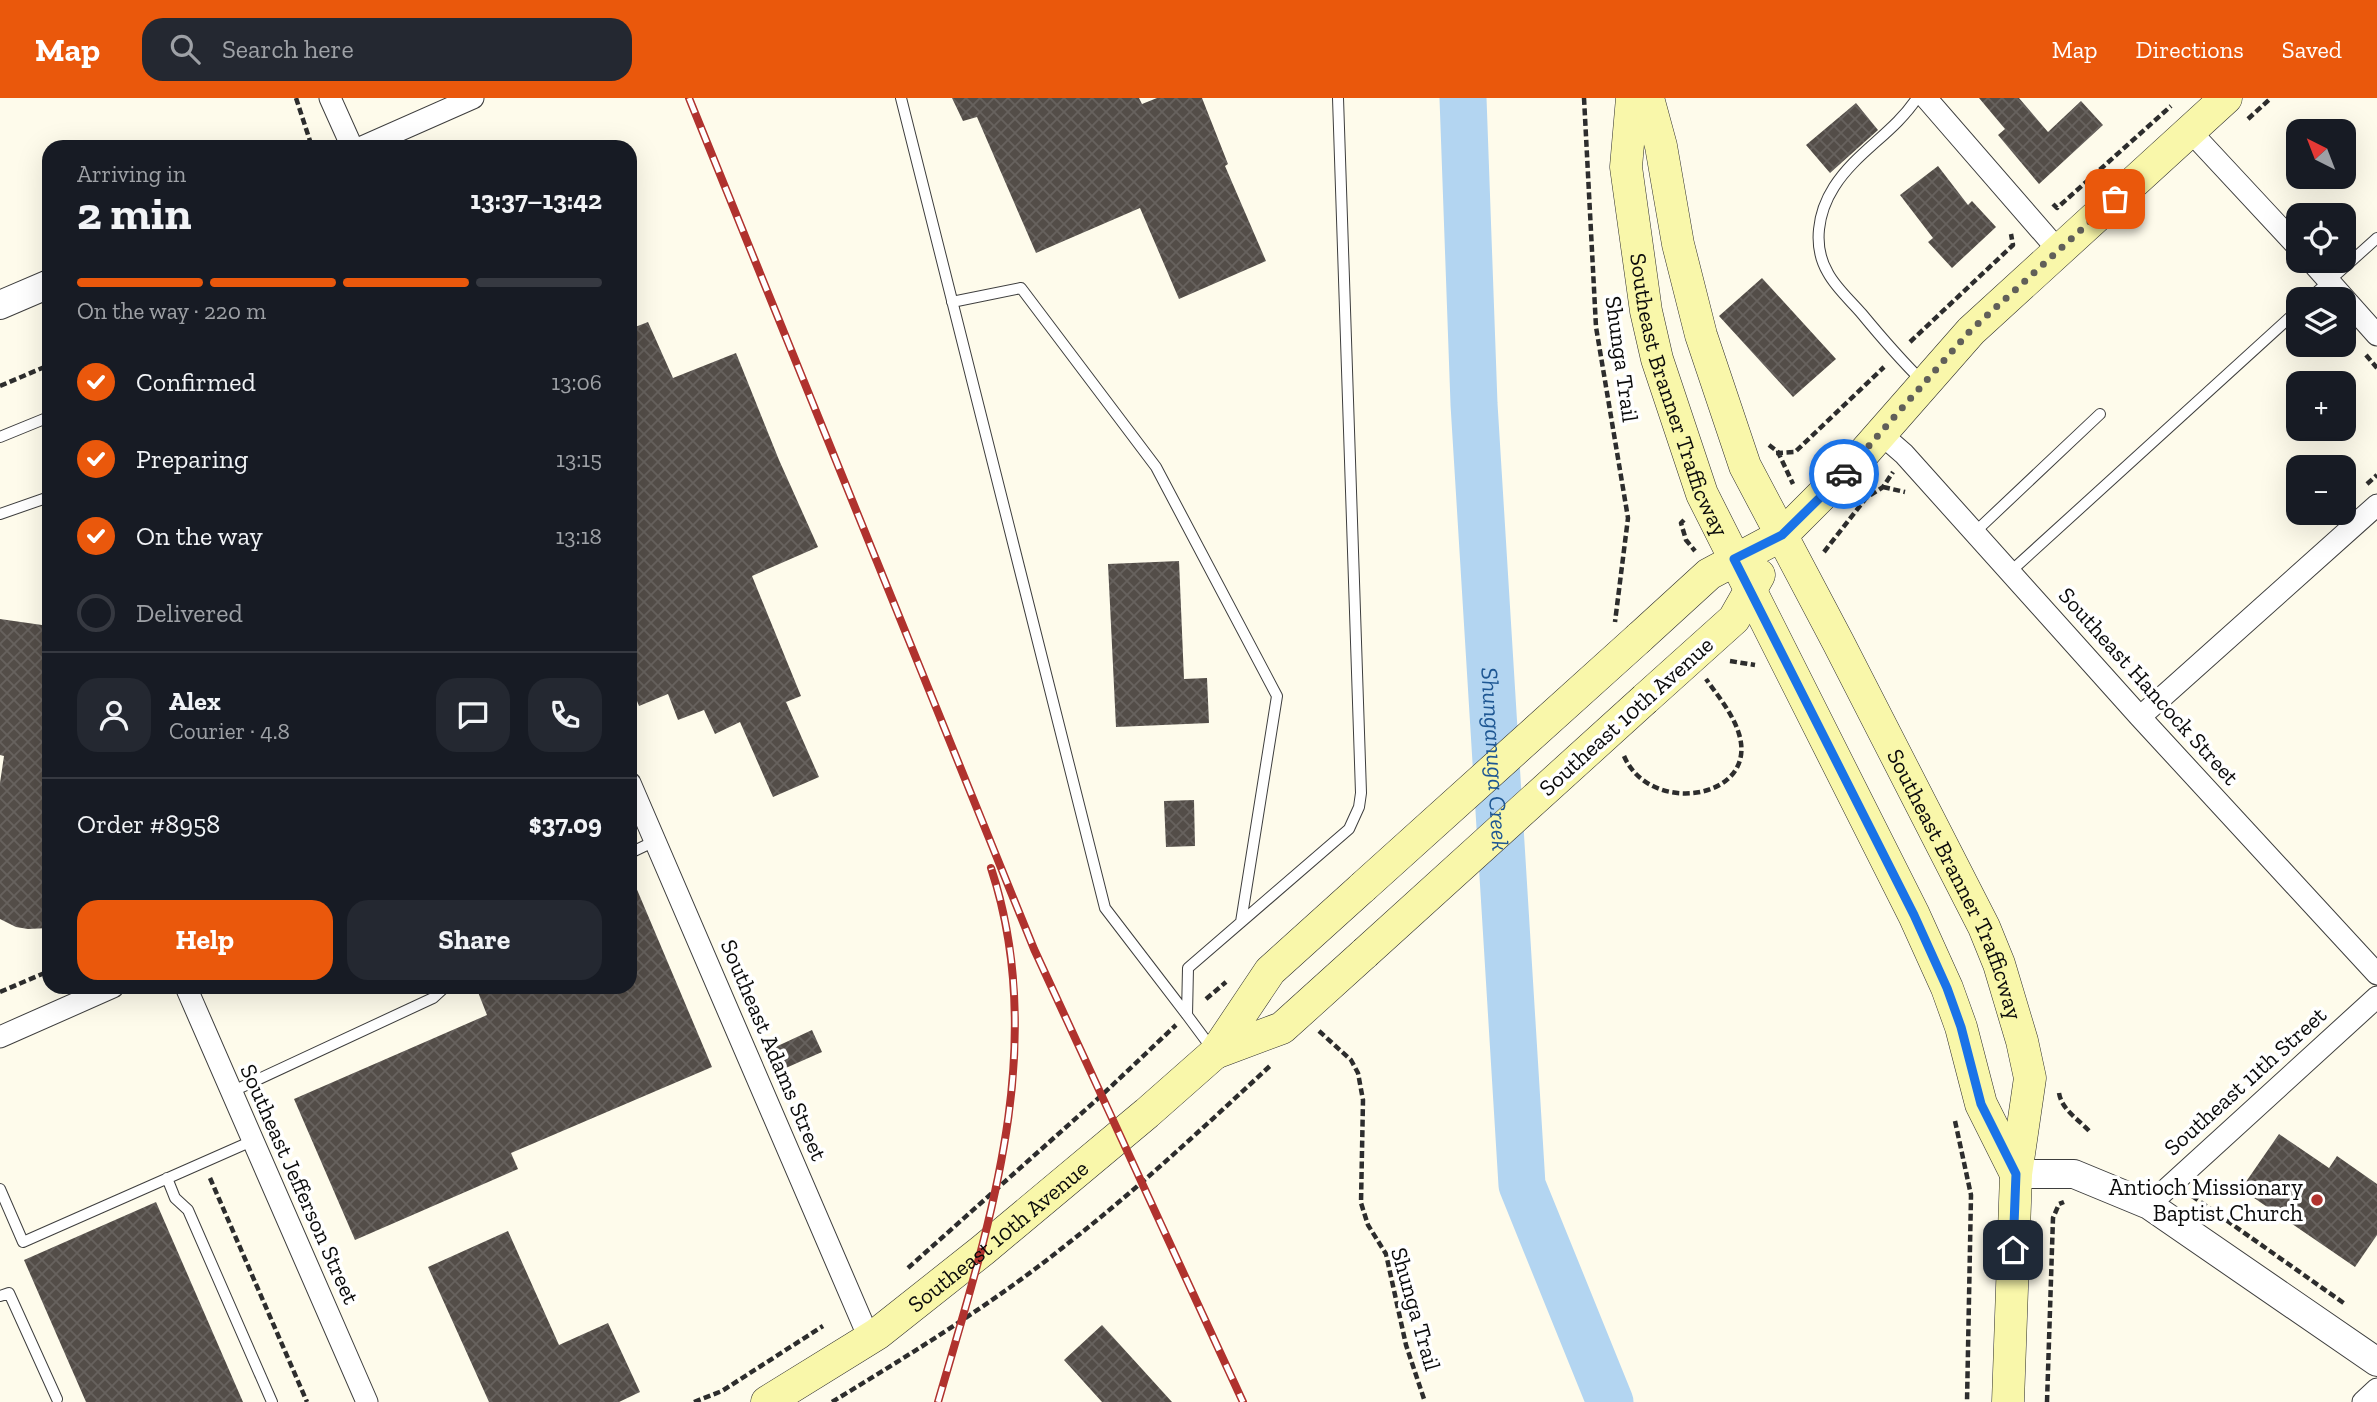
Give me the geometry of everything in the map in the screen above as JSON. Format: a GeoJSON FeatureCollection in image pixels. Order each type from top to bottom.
{"type":"FeatureCollection","features":[{"type":"Feature","properties":{"kind":"main road","name":"Southeast Branner Trafficway"},"geometry":{"type":"LineString","coordinates":[[1632,98],[1626,167],[1646,311],[1657,359],[1707,504],[1721,566],[1750,590],[1925,939],[1961,1027],[1981,1104],[2016,1174]]}},
{"type":"Feature","properties":{"kind":"main road","name":"Southeast Branner Trafficway"},"geometry":{"type":"LineString","coordinates":[[1648,98],[1661,146],[1678,244],[1701,335],[1749,473],[1782,535],[1817,572],[1984,928],[2022,1041],[2030,1078],[2016,1174],[2008,1402]]}},
{"type":"Feature","properties":{"kind":"main road","name":"Southeast 10th Avenue"},"geometry":{"type":"LineString","coordinates":[[767,1402],[869,1338],[983,1250],[1215,1053],[1270,971],[1363,887],[1627,631],[1721,566],[1782,535],[1893,444],[1924,383],[1970,331],[2058,250],[2201,141],[2226,98]]}},
{"type":"Feature","properties":{"kind":"main road","name":"Southeast 10th Avenue"},"geometry":{"type":"LineString","coordinates":[[1215,1053],[1282,1028],[1734,619],[1782,535]]}},
{"type":"Feature","properties":{"kind":"street"},"geometry":{"type":"LineString","coordinates":[[330,98],[349,140]]}},
{"type":"Feature","properties":{"kind":"street"},"geometry":{"type":"LineString","coordinates":[[378,140],[473,98]]}},
{"type":"Feature","properties":{"kind":"street"},"geometry":{"type":"LineString","coordinates":[[1926,98],[2058,250]]}},
{"type":"Feature","properties":{"kind":"street"},"geometry":{"type":"LineString","coordinates":[[2201,141],[2286,234]]}},
{"type":"Feature","properties":{"kind":"street"},"geometry":{"type":"LineString","coordinates":[[2322,273],[2377,335]]}},
{"type":"Feature","properties":{"kind":"street"},"geometry":{"type":"LineString","coordinates":[[0,306],[42,287]]}},
{"type":"Feature","properties":{"kind":"street","name":"Southeast Hancock Street"},"geometry":{"type":"LineString","coordinates":[[1893,444],[2377,974]]}},
{"type":"Feature","properties":{"kind":"street"},"geometry":{"type":"LineString","coordinates":[[2140,717],[2377,505]]}},
{"type":"Feature","properties":{"kind":"street","name":"Southeast Adams Street"},"geometry":{"type":"LineString","coordinates":[[637,799],[869,1338]]}},
{"type":"Feature","properties":{"kind":"street"},"geometry":{"type":"LineString","coordinates":[[0,1037],[97,994]]}},
{"type":"Feature","properties":{"kind":"street","name":"Southeast Jefferson Street"},"geometry":{"type":"LineString","coordinates":[[189,994],[367,1402]]}},
{"type":"Feature","properties":{"kind":"street","name":"Southeast 11th Street"},"geometry":{"type":"LineString","coordinates":[[2149,1205],[2377,997]]}},
{"type":"Feature","properties":{"kind":"street"},"geometry":{"type":"LineString","coordinates":[[2016,1174],[2074,1174],[2149,1205],[2377,1363]]}},
{"type":"Feature","properties":{"kind":"street"},"geometry":{"type":"LineString","coordinates":[[2363,1402],[2377,1389]]}},
{"type":"Feature","properties":{"kind":"lane"},"geometry":{"type":"LineString","coordinates":[[901,98],[1105,908],[1215,1053]]}},
{"type":"Feature","properties":{"kind":"lane"},"geometry":{"type":"LineString","coordinates":[[1187,1015],[1188,968],[1349,829],[1359,807],[1361,793],[1338,98]]}},
{"type":"Feature","properties":{"kind":"lane"},"geometry":{"type":"LineString","coordinates":[[1917,98],[1904,118],[1858,158],[1834,187],[1819,218],[1818,243],[1827,272],[1896,355],[1924,383]]}},
{"type":"Feature","properties":{"kind":"lane"},"geometry":{"type":"LineString","coordinates":[[2322,287],[2377,238]]}},
{"type":"Feature","properties":{"kind":"lane"},"geometry":{"type":"LineString","coordinates":[[952,302],[1021,288],[1156,467],[1277,696],[1241,922]]}},
{"type":"Feature","properties":{"kind":"lane"},"geometry":{"type":"LineString","coordinates":[[2010,572],[2286,321]]}},
{"type":"Feature","properties":{"kind":"lane"},"geometry":{"type":"LineString","coordinates":[[1975,533],[2100,414]]}},
{"type":"Feature","properties":{"kind":"lane"},"geometry":{"type":"LineString","coordinates":[[0,437],[42,420]]}},
{"type":"Feature","properties":{"kind":"lane"},"geometry":{"type":"LineString","coordinates":[[0,514],[42,499]]}},
{"type":"Feature","properties":{"kind":"lane"},"geometry":{"type":"LineString","coordinates":[[637,850],[655,841]]}},
{"type":"Feature","properties":{"kind":"lane"},"geometry":{"type":"LineString","coordinates":[[230,1092],[437,994]]}},
{"type":"Feature","properties":{"kind":"lane"},"geometry":{"type":"LineString","coordinates":[[0,1189],[23,1242],[252,1141]]}},
{"type":"Feature","properties":{"kind":"lane"},"geometry":{"type":"LineString","coordinates":[[167,1178],[175,1198],[188,1210],[272,1402]]}},
{"type":"Feature","properties":{"kind":"lane"},"geometry":{"type":"LineString","coordinates":[[0,1296],[9,1293],[57,1399]]}},
{"type":"Feature","properties":{"kind":"path"},"geometry":{"type":"LineString","coordinates":[[296,98],[310,140]]}},
{"type":"Feature","properties":{"kind":"path","name":"Shunga Trail"},"geometry":{"type":"LineString","coordinates":[[1584,98],[1596,327],[1628,518],[1627,631]]}},
{"type":"Feature","properties":{"kind":"path"},"geometry":{"type":"LineString","coordinates":[[2048,199],[2057,208],[2179,98]]}},
{"type":"Feature","properties":{"kind":"path"},"geometry":{"type":"LineString","coordinates":[[2201,141],[2271,98]]}},
{"type":"Feature","properties":{"kind":"path"},"geometry":{"type":"LineString","coordinates":[[1749,473],[1778,452],[1796,452],[2013,245],[2013,237],[2008,231]]}},
{"type":"Feature","properties":{"kind":"path"},"geometry":{"type":"LineString","coordinates":[[0,386],[42,368]]}},
{"type":"Feature","properties":{"kind":"path"},"geometry":{"type":"LineString","coordinates":[[1764,441],[1778,452],[1824,552],[1817,572]]}},
{"type":"Feature","properties":{"kind":"path"},"geometry":{"type":"LineString","coordinates":[[1817,572],[1824,552],[1866,498],[1883,487],[1893,444]]}},
{"type":"Feature","properties":{"kind":"path"},"geometry":{"type":"LineString","coordinates":[[1707,504],[1681,523],[1686,540],[1721,566]]}},
{"type":"Feature","properties":{"kind":"path"},"geometry":{"type":"LineString","coordinates":[[1727,662],[1734,660],[1761,667],[1734,619]]}},
{"type":"Feature","properties":{"kind":"path"},"geometry":{"type":"LineString","coordinates":[[1625,759],[1641,779],[1657,789],[1676,793],[1696,794],[1713,788],[1728,778],[1740,763],[1740,736],[1733,717],[1703,675]]}},
{"type":"Feature","properties":{"kind":"path"},"geometry":{"type":"LineString","coordinates":[[0,992],[42,974]]}},
{"type":"Feature","properties":{"kind":"path"},"geometry":{"type":"LineString","coordinates":[[908,1268],[1227,981]]}},
{"type":"Feature","properties":{"kind":"path","name":"Shunga Trail"},"geometry":{"type":"LineString","coordinates":[[1313,1026],[1351,1060],[1358,1073],[1363,1100],[1362,1203],[1368,1224],[1386,1254],[1406,1345],[1425,1402]]}},
{"type":"Feature","properties":{"kind":"path"},"geometry":{"type":"LineString","coordinates":[[832,1402],[953,1326],[1071,1242],[1168,1159],[1274,1062]]}},
{"type":"Feature","properties":{"kind":"path"},"geometry":{"type":"LineString","coordinates":[[2058,1090],[2060,1102],[2091,1133]]}},
{"type":"Feature","properties":{"kind":"path"},"geometry":{"type":"LineString","coordinates":[[1953,1111],[1971,1195],[1968,1402]]}},
{"type":"Feature","properties":{"kind":"path"},"geometry":{"type":"LineString","coordinates":[[203,1162],[307,1402]]}},
{"type":"Feature","properties":{"kind":"path"},"geometry":{"type":"LineString","coordinates":[[2191,1195],[2355,1311]]}},
{"type":"Feature","properties":{"kind":"path"},"geometry":{"type":"LineString","coordinates":[[2047,1402],[2053,1218],[2059,1204],[2068,1201]]}},
{"type":"Feature","properties":{"kind":"path"},"geometry":{"type":"LineString","coordinates":[[694,1402],[722,1391],[823,1326]]}},
{"type":"Feature","properties":{"kind":"building"},"geometry":{"type":"Polygon","coordinates":[[[952,98],[1139,98],[1142,104],[1157,98],[1202,98],[1228,164],[1225,166],[1266,261],[1179,299],[1140,208],[1036,253],[977,117],[963,121],[952,98]]]}},
{"type":"Feature","properties":{"kind":"building"},"geometry":{"type":"Polygon","coordinates":[[[1979,98],[2019,98],[2048,132],[2081,101],[2103,125],[2039,184],[1998,135],[2005,129],[1979,98]]]}},
{"type":"Feature","properties":{"kind":"building"},"geometry":{"type":"Polygon","coordinates":[[[1856,103],[1878,130],[1830,173],[1806,145],[1856,103]]]}},
{"type":"Feature","properties":{"kind":"building"},"geometry":{"type":"Polygon","coordinates":[[[1938,166],[1968,205],[1972,201],[1996,227],[1952,268],[1928,242],[1933,238],[1900,195],[1938,166]]]}},
{"type":"Feature","properties":{"kind":"building"},"geometry":{"type":"Polygon","coordinates":[[[1762,278],[1836,359],[1793,397],[1719,316],[1762,278]]]}},
{"type":"Feature","properties":{"kind":"building"},"geometry":{"type":"Polygon","coordinates":[[[648,322],[673,378],[736,353],[818,547],[752,576],[801,696],[786,702],[819,777],[773,797],[740,722],[715,734],[704,710],[678,720],[668,694],[639,706],[637,701],[637,326],[648,322]]]}},
{"type":"Feature","properties":{"kind":"building"},"geometry":{"type":"Polygon","coordinates":[[[1179,561],[1184,679],[1207,678],[1209,723],[1116,727],[1108,564],[1179,561]]]}},
{"type":"Feature","properties":{"kind":"building"},"geometry":{"type":"Polygon","coordinates":[[[0,619],[42,625],[42,928],[16,927],[0,919],[0,783],[4,756],[0,755],[0,619]]]}},
{"type":"Feature","properties":{"kind":"building"},"geometry":{"type":"Polygon","coordinates":[[[1194,800],[1195,846],[1166,847],[1164,801],[1194,800]]]}},
{"type":"Feature","properties":{"kind":"building"},"geometry":{"type":"Polygon","coordinates":[[[637,890],[712,1067],[511,1153],[518,1169],[355,1240],[294,1099],[487,1015],[479,994],[637,994],[637,890]]]}},
{"type":"Feature","properties":{"kind":"building"},"geometry":{"type":"Polygon","coordinates":[[[812,1030],[822,1052],[779,1071],[769,1050],[812,1030]]]}},
{"type":"Feature","properties":{"kind":"building","name":"Antioch Missionary Baptist Church"},"geometry":{"type":"Polygon","coordinates":[[[2279,1134],[2329,1168],[2337,1156],[2377,1184],[2377,1235],[2355,1267],[2241,1189],[2279,1134]]]}},
{"type":"Feature","properties":{"kind":"building"},"geometry":{"type":"Polygon","coordinates":[[[156,1202],[243,1402],[86,1402],[24,1260],[156,1202]]]}},
{"type":"Feature","properties":{"kind":"building"},"geometry":{"type":"Polygon","coordinates":[[[508,1231],[559,1345],[608,1323],[640,1392],[619,1402],[489,1402],[428,1267],[508,1231]]]}},
{"type":"Feature","properties":{"kind":"building"},"geometry":{"type":"Polygon","coordinates":[[[1102,1325],[1172,1402],[1102,1402],[1064,1360],[1102,1325]]]}},
{"type":"Feature","properties":{"kind":"waterway","name":"Shunganuga Creek"},"geometry":{"type":"LineString","coordinates":[[1463,98],[1474,404],[1522,1185],[1610,1402]]}},
{"type":"Feature","properties":{"kind":"railway"},"geometry":{"type":"LineString","coordinates":[[689,98],[1034,949],[1243,1402]]}},
{"type":"Feature","properties":{"kind":"railway"},"geometry":{"type":"LineString","coordinates":[[938,1402],[976,1271],[992,1204],[1005,1137],[1013,1070],[1015,1003],[1008,935],[991,868]]}},
{"type":"Feature","properties":{"kind":"way so far"},"geometry":{"type":"LineString","coordinates":[[1844,474],[1970,331],[2115,199]]}},
{"type":"Feature","properties":{"kind":"place","name":"Antioch Missionary Baptist Church"},"geometry":{"type":"Point","coordinates":[2317,1200]}},
{"type":"Feature","properties":{"kind":"route"},"geometry":{"type":"LineString","coordinates":[[1844,474],[1782,535],[1734,559],[1914,915],[1947,988],[1961,1027],[1981,1104],[2016,1174],[2013,1250]]}}]}
